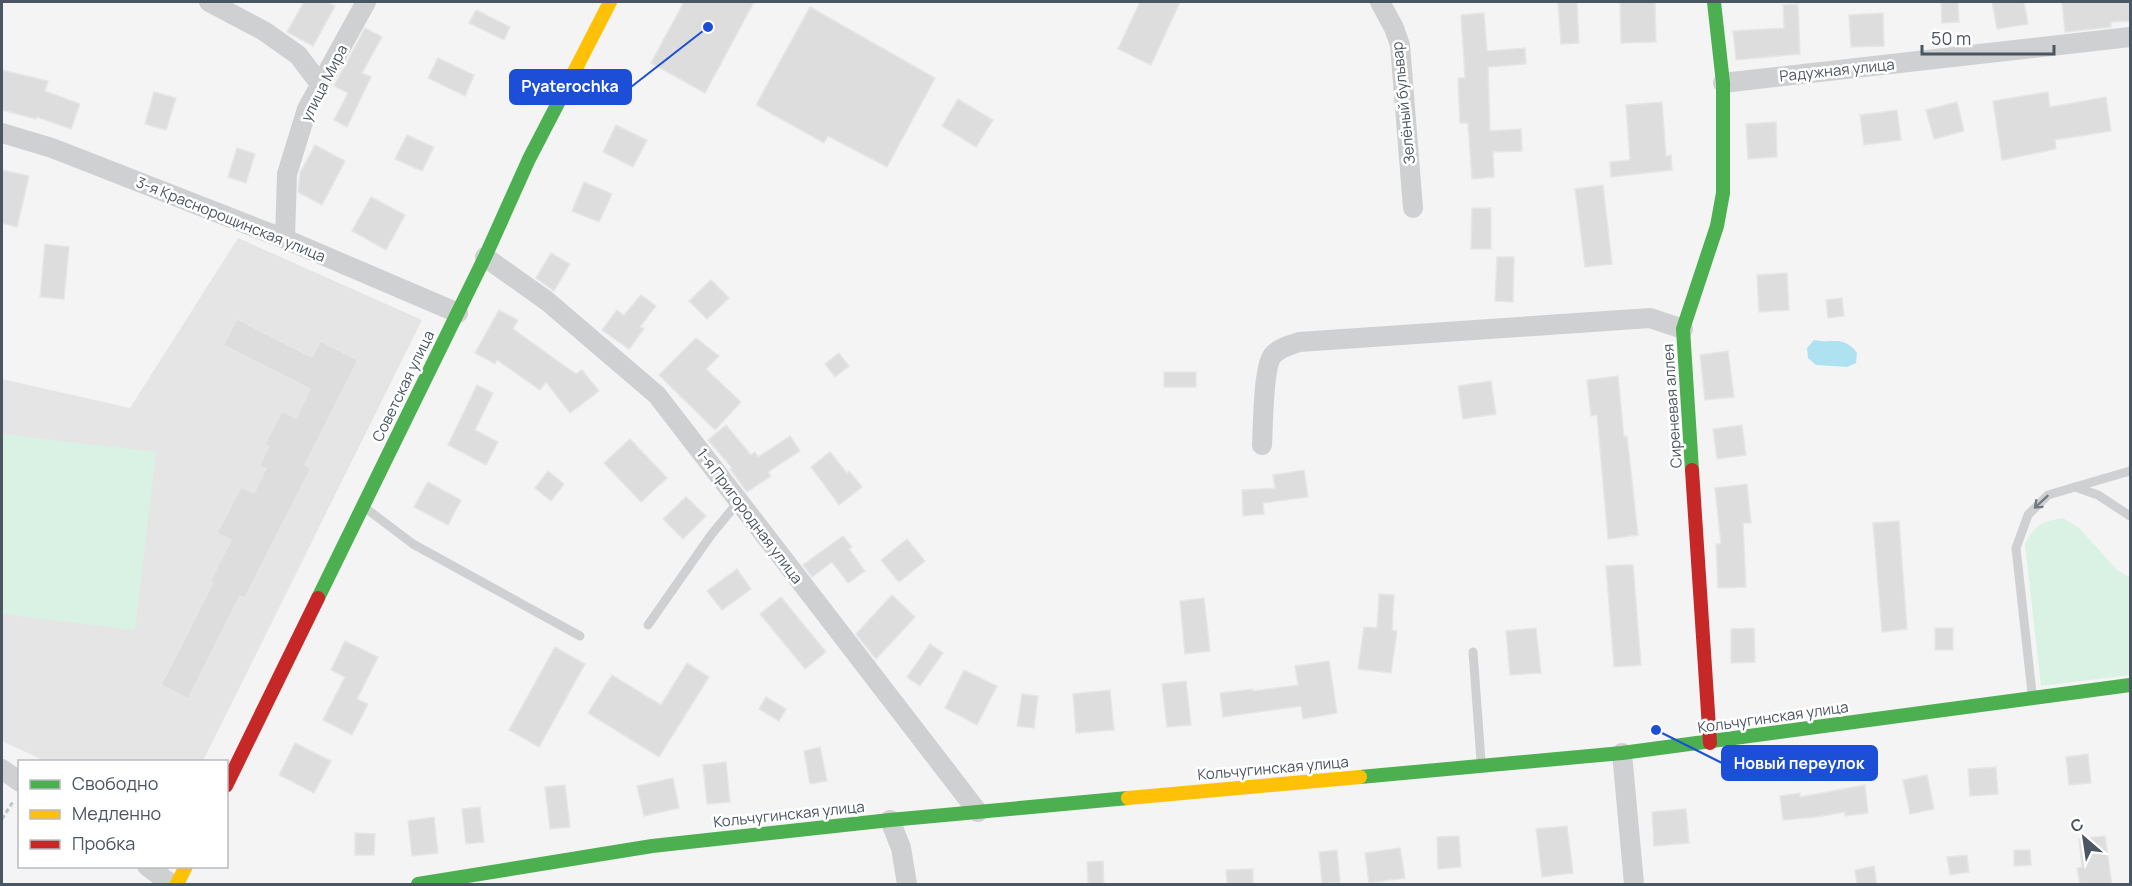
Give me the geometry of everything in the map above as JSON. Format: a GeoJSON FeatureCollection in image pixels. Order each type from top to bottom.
{"type":"FeatureCollection","features":[{"type":"Feature","properties":{"kind":"main road","name":"Советская улица"},"geometry":{"type":"LineString","coordinates":[[228,782],[458,313],[529,159],[610,2]]}},
{"type":"Feature","properties":{"kind":"main road","name":"Сиреневая аллея"},"geometry":{"type":"LineString","coordinates":[[1710,743],[1683,329],[1717,226],[1723,193],[1723,83],[1713,2]]}},
{"type":"Feature","properties":{"kind":"main road","name":"Кольчугинская улица"},"geometry":{"type":"LineString","coordinates":[[418,885],[652,846],[890,820],[1622,753],[2130,685]]}},
{"type":"Feature","properties":{"kind":"main road"},"geometry":{"type":"LineString","coordinates":[[177,885],[186,868]]}},
{"type":"Feature","properties":{"kind":"street"},"geometry":{"type":"LineString","coordinates":[[209,2],[264,31],[298,55],[320,84]]}},
{"type":"Feature","properties":{"kind":"street","name":"улица Мира"},"geometry":{"type":"LineString","coordinates":[[285,239],[287,174],[307,109],[366,2]]}},
{"type":"Feature","properties":{"kind":"street","name":"Зелёный бульвар"},"geometry":{"type":"LineString","coordinates":[[1380,2],[1400,45],[1413,208]]}},
{"type":"Feature","properties":{"kind":"street","name":"Радужная улица"},"geometry":{"type":"LineString","coordinates":[[1723,83],[2130,37]]}},
{"type":"Feature","properties":{"kind":"street","name":"3-я Краснорощинская улица"},"geometry":{"type":"LineString","coordinates":[[2,133],[52,148],[285,239],[458,313]]}},
{"type":"Feature","properties":{"kind":"street","name":"1-я Пригородная улица"},"geometry":{"type":"LineString","coordinates":[[485,257],[547,301],[657,395],[978,812]]}},
{"type":"Feature","properties":{"kind":"street"},"geometry":{"type":"LineString","coordinates":[[1262,446],[1267,367],[1272,355],[1299,342],[1650,318],[1683,329]]}},
{"type":"Feature","properties":{"kind":"street"},"geometry":{"type":"LineString","coordinates":[[1622,753],[1634,885]]}},
{"type":"Feature","properties":{"kind":"street"},"geometry":{"type":"LineString","coordinates":[[2,769],[17,790]]}},
{"type":"Feature","properties":{"kind":"street"},"geometry":{"type":"LineString","coordinates":[[890,820],[901,848],[907,885]]}},
{"type":"Feature","properties":{"kind":"street"},"geometry":{"type":"LineString","coordinates":[[148,868],[171,885]]}},
{"type":"Feature","properties":{"kind":"lane"},"geometry":{"type":"LineString","coordinates":[[2033,699],[2016,548],[2028,515],[2048,495],[2130,471]]}},
{"type":"Feature","properties":{"kind":"lane"},"geometry":{"type":"LineString","coordinates":[[2075,487],[2098,495],[2130,516]]}},
{"type":"Feature","properties":{"kind":"lane"},"geometry":{"type":"LineString","coordinates":[[648,625],[711,535],[739,501]]}},
{"type":"Feature","properties":{"kind":"lane"},"geometry":{"type":"LineString","coordinates":[[362,505],[413,544],[580,636]]}},
{"type":"Feature","properties":{"kind":"lane"},"geometry":{"type":"LineString","coordinates":[[1473,652],[1482,766]]}},
{"type":"Feature","properties":{"kind":"path"},"geometry":{"type":"LineString","coordinates":[[2,819],[17,790]]}},
{"type":"Feature","properties":{"kind":"shaded area"},"geometry":{"type":"Polygon","coordinates":[[[238,238],[422,320],[203,760],[43,760],[2,741],[2,379],[130,408],[238,238]]]}},
{"type":"Feature","properties":{"kind":"green space"},"geometry":{"type":"Polygon","coordinates":[[[2,434],[156,452],[135,630],[2,614],[2,434]]]}},
{"type":"Feature","properties":{"kind":"green space"},"geometry":{"type":"Polygon","coordinates":[[[2063,518],[2079,528],[2117,570],[2130,578],[2130,675],[2041,686],[2025,544],[2032,532],[2040,525],[2063,518]]]}},
{"type":"Feature","properties":{"kind":"water"},"geometry":{"type":"Polygon","coordinates":[[[1814,340],[1838,341],[1847,344],[1857,353],[1856,363],[1847,367],[1816,365],[1808,358],[1807,348],[1814,340]]]}},
{"type":"Feature","properties":{"kind":"building"},"geometry":{"type":"Polygon","coordinates":[[[304,2],[327,2],[335,6],[313,46],[287,32],[304,2]]]}},
{"type":"Feature","properties":{"kind":"building"},"geometry":{"type":"Polygon","coordinates":[[[684,2],[754,2],[705,93],[651,63],[684,2]]]}},
{"type":"Feature","properties":{"kind":"building"},"geometry":{"type":"Polygon","coordinates":[[[1140,2],[1180,2],[1151,65],[1118,49],[1140,2]]]}},
{"type":"Feature","properties":{"kind":"building"},"geometry":{"type":"Polygon","coordinates":[[[1558,2],[1577,2],[1579,43],[1561,44],[1558,2]]]}},
{"type":"Feature","properties":{"kind":"building"},"geometry":{"type":"Polygon","coordinates":[[[1620,2],[1655,2],[1656,42],[1621,43],[1620,2]]]}},
{"type":"Feature","properties":{"kind":"building"},"geometry":{"type":"Polygon","coordinates":[[[1941,2],[1958,2],[1959,22],[1942,23],[1941,2]]]}},
{"type":"Feature","properties":{"kind":"building"},"geometry":{"type":"Polygon","coordinates":[[[1992,2],[2024,2],[2028,24],[1997,29],[1992,2]]]}},
{"type":"Feature","properties":{"kind":"building"},"geometry":{"type":"Polygon","coordinates":[[[2062,2],[2130,2],[2130,21],[2111,22],[2111,27],[2065,32],[2062,2]]]}},
{"type":"Feature","properties":{"kind":"building"},"geometry":{"type":"Polygon","coordinates":[[[1798,4],[1800,54],[1736,60],[1733,31],[1784,28],[1783,5],[1798,4]]]}},
{"type":"Feature","properties":{"kind":"building"},"geometry":{"type":"Polygon","coordinates":[[[810,7],[935,78],[887,167],[828,136],[824,143],[756,105],[810,7]]]}},
{"type":"Feature","properties":{"kind":"building"},"geometry":{"type":"Polygon","coordinates":[[[476,10],[510,27],[504,40],[469,23],[476,10]]]}},
{"type":"Feature","properties":{"kind":"building"},"geometry":{"type":"Polygon","coordinates":[[[1484,13],[1487,51],[1525,48],[1526,64],[1488,67],[1490,131],[1521,129],[1522,151],[1493,152],[1494,177],[1472,179],[1468,123],[1460,123],[1458,78],[1465,78],[1461,15],[1484,13]]]}},
{"type":"Feature","properties":{"kind":"building"},"geometry":{"type":"Polygon","coordinates":[[[1883,13],[1884,46],[1851,47],[1849,15],[1883,13]]]}},
{"type":"Feature","properties":{"kind":"building"},"geometry":{"type":"Polygon","coordinates":[[[365,28],[382,37],[362,73],[371,77],[347,127],[334,120],[348,93],[334,86],[365,28]]]}},
{"type":"Feature","properties":{"kind":"building"},"geometry":{"type":"Polygon","coordinates":[[[438,58],[474,75],[465,96],[428,78],[438,58]]]}},
{"type":"Feature","properties":{"kind":"building"},"geometry":{"type":"Polygon","coordinates":[[[2,70],[48,81],[45,91],[80,104],[71,129],[37,117],[36,119],[2,110],[2,70]]]}},
{"type":"Feature","properties":{"kind":"building"},"geometry":{"type":"Polygon","coordinates":[[[154,92],[176,98],[166,130],[145,124],[154,92]]]}},
{"type":"Feature","properties":{"kind":"building"},"geometry":{"type":"Polygon","coordinates":[[[2048,92],[2050,107],[2106,97],[2111,131],[2055,140],[2056,149],[2002,160],[1993,101],[2048,92]]]}},
{"type":"Feature","properties":{"kind":"building"},"geometry":{"type":"Polygon","coordinates":[[[958,99],[993,120],[976,147],[942,126],[958,99]]]}},
{"type":"Feature","properties":{"kind":"building"},"geometry":{"type":"Polygon","coordinates":[[[1662,102],[1666,156],[1671,155],[1672,170],[1611,177],[1610,162],[1630,160],[1626,105],[1662,102]]]}},
{"type":"Feature","properties":{"kind":"building"},"geometry":{"type":"Polygon","coordinates":[[[1957,102],[1964,131],[1934,139],[1926,110],[1957,102]]]}},
{"type":"Feature","properties":{"kind":"building"},"geometry":{"type":"Polygon","coordinates":[[[1897,110],[1901,140],[1864,145],[1860,115],[1897,110]]]}},
{"type":"Feature","properties":{"kind":"building"},"geometry":{"type":"Polygon","coordinates":[[[1776,122],[1777,157],[1748,159],[1746,124],[1776,122]]]}},
{"type":"Feature","properties":{"kind":"building"},"geometry":{"type":"Polygon","coordinates":[[[616,125],[647,140],[633,167],[603,152],[616,125]]]}},
{"type":"Feature","properties":{"kind":"building"},"geometry":{"type":"Polygon","coordinates":[[[407,135],[434,147],[422,171],[395,159],[407,135]]]}},
{"type":"Feature","properties":{"kind":"building"},"geometry":{"type":"Polygon","coordinates":[[[315,145],[345,161],[322,205],[298,192],[300,173],[315,145]]]}},
{"type":"Feature","properties":{"kind":"building"},"geometry":{"type":"Polygon","coordinates":[[[237,148],[255,154],[246,183],[228,177],[237,148]]]}},
{"type":"Feature","properties":{"kind":"building"},"geometry":{"type":"Polygon","coordinates":[[[2,170],[29,176],[17,227],[2,223],[2,170]]]}},
{"type":"Feature","properties":{"kind":"building"},"geometry":{"type":"Polygon","coordinates":[[[584,182],[612,194],[599,222],[572,211],[584,182]]]}},
{"type":"Feature","properties":{"kind":"building"},"geometry":{"type":"Polygon","coordinates":[[[1603,185],[1612,264],[1585,267],[1575,189],[1603,185]]]}},
{"type":"Feature","properties":{"kind":"building"},"geometry":{"type":"Polygon","coordinates":[[[371,197],[405,215],[386,250],[352,231],[371,197]]]}},
{"type":"Feature","properties":{"kind":"building"},"geometry":{"type":"Polygon","coordinates":[[[1472,208],[1491,208],[1491,249],[1471,249],[1472,208]]]}},
{"type":"Feature","properties":{"kind":"building"},"geometry":{"type":"Polygon","coordinates":[[[45,244],[69,247],[64,299],[40,297],[45,244]]]}},
{"type":"Feature","properties":{"kind":"building"},"geometry":{"type":"Polygon","coordinates":[[[551,253],[570,264],[554,291],[536,278],[551,253]]]}},
{"type":"Feature","properties":{"kind":"building"},"geometry":{"type":"Polygon","coordinates":[[[1497,257],[1514,257],[1513,302],[1495,301],[1497,257]]]}},
{"type":"Feature","properties":{"kind":"building"},"geometry":{"type":"Polygon","coordinates":[[[1787,273],[1789,310],[1759,312],[1757,275],[1787,273]]]}},
{"type":"Feature","properties":{"kind":"building"},"geometry":{"type":"Polygon","coordinates":[[[711,280],[729,298],[707,319],[689,301],[711,280]]]}},
{"type":"Feature","properties":{"kind":"building"},"geometry":{"type":"Polygon","coordinates":[[[641,295],[656,306],[640,327],[644,329],[629,349],[602,330],[617,310],[624,315],[641,295]]]}},
{"type":"Feature","properties":{"kind":"building"},"geometry":{"type":"Polygon","coordinates":[[[1842,298],[1844,316],[1828,318],[1826,300],[1842,298]]]}},
{"type":"Feature","properties":{"kind":"building"},"geometry":{"type":"Polygon","coordinates":[[[499,310],[518,320],[513,329],[576,374],[582,370],[599,391],[570,413],[546,382],[540,390],[497,360],[495,364],[475,353],[499,310]]]}},
{"type":"Feature","properties":{"kind":"building"},"geometry":{"type":"Polygon","coordinates":[[[237,319],[312,357],[321,341],[358,360],[305,465],[311,468],[245,598],[240,596],[188,699],[161,685],[213,583],[210,581],[231,540],[217,533],[241,487],[254,493],[266,469],[259,466],[269,446],[265,444],[282,411],[296,418],[310,389],[223,345],[237,319]]]}},
{"type":"Feature","properties":{"kind":"building"},"geometry":{"type":"Polygon","coordinates":[[[696,338],[719,356],[706,369],[741,402],[715,430],[659,375],[696,338]]]}},
{"type":"Feature","properties":{"kind":"building"},"geometry":{"type":"Polygon","coordinates":[[[1728,351],[1734,397],[1705,400],[1700,355],[1728,351]]]}},
{"type":"Feature","properties":{"kind":"building"},"geometry":{"type":"Polygon","coordinates":[[[839,353],[849,366],[835,377],[825,364],[839,353]]]}},
{"type":"Feature","properties":{"kind":"building"},"geometry":{"type":"Polygon","coordinates":[[[1164,372],[1196,372],[1196,387],[1164,387],[1164,372]]]}},
{"type":"Feature","properties":{"kind":"building"},"geometry":{"type":"Polygon","coordinates":[[[1618,376],[1638,535],[1608,539],[1597,415],[1591,416],[1587,380],[1618,376]]]}},
{"type":"Feature","properties":{"kind":"building"},"geometry":{"type":"Polygon","coordinates":[[[1491,381],[1496,414],[1463,419],[1458,386],[1491,381]]]}},
{"type":"Feature","properties":{"kind":"building"},"geometry":{"type":"Polygon","coordinates":[[[477,385],[493,393],[475,430],[498,442],[486,465],[448,445],[477,385]]]}},
{"type":"Feature","properties":{"kind":"building"},"geometry":{"type":"Polygon","coordinates":[[[726,425],[751,455],[755,452],[758,457],[790,436],[800,451],[768,472],[771,476],[747,492],[730,469],[732,468],[708,440],[726,425]]]}},
{"type":"Feature","properties":{"kind":"building"},"geometry":{"type":"Polygon","coordinates":[[[1742,425],[1746,455],[1717,459],[1713,429],[1742,425]]]}},
{"type":"Feature","properties":{"kind":"building"},"geometry":{"type":"Polygon","coordinates":[[[630,439],[667,478],[641,502],[604,463],[630,439]]]}},
{"type":"Feature","properties":{"kind":"building"},"geometry":{"type":"Polygon","coordinates":[[[830,452],[862,487],[839,505],[811,467],[830,452]]]}},
{"type":"Feature","properties":{"kind":"building"},"geometry":{"type":"Polygon","coordinates":[[[1304,470],[1308,497],[1263,503],[1264,514],[1243,516],[1242,490],[1275,488],[1273,475],[1304,470]]]}},
{"type":"Feature","properties":{"kind":"building"},"geometry":{"type":"Polygon","coordinates":[[[548,471],[564,484],[551,501],[535,488],[548,471]]]}},
{"type":"Feature","properties":{"kind":"building"},"geometry":{"type":"Polygon","coordinates":[[[428,482],[461,500],[448,525],[414,507],[428,482]]]}},
{"type":"Feature","properties":{"kind":"building"},"geometry":{"type":"Polygon","coordinates":[[[1747,484],[1751,523],[1743,523],[1746,587],[1718,588],[1716,544],[1721,544],[1715,488],[1747,484]]]}},
{"type":"Feature","properties":{"kind":"building"},"geometry":{"type":"Polygon","coordinates":[[[686,497],[706,516],[683,539],[663,519],[686,497]]]}},
{"type":"Feature","properties":{"kind":"building"},"geometry":{"type":"Polygon","coordinates":[[[1899,521],[1907,629],[1882,632],[1873,523],[1899,521]]]}},
{"type":"Feature","properties":{"kind":"building"},"geometry":{"type":"Polygon","coordinates":[[[843,536],[852,547],[849,549],[865,571],[848,583],[832,562],[812,577],[803,565],[843,536]]]}},
{"type":"Feature","properties":{"kind":"building"},"geometry":{"type":"Polygon","coordinates":[[[907,539],[925,561],[899,582],[881,560],[907,539]]]}},
{"type":"Feature","properties":{"kind":"building"},"geometry":{"type":"Polygon","coordinates":[[[1633,565],[1641,665],[1614,667],[1606,566],[1633,565]]]}},
{"type":"Feature","properties":{"kind":"building"},"geometry":{"type":"Polygon","coordinates":[[[737,569],[751,589],[722,610],[707,591],[737,569]]]}},
{"type":"Feature","properties":{"kind":"building"},"geometry":{"type":"Polygon","coordinates":[[[1379,594],[1394,595],[1392,630],[1397,631],[1391,673],[1358,669],[1364,627],[1377,628],[1379,594]]]}},
{"type":"Feature","properties":{"kind":"building"},"geometry":{"type":"Polygon","coordinates":[[[892,595],[915,617],[876,659],[856,634],[892,595]]]}},
{"type":"Feature","properties":{"kind":"building"},"geometry":{"type":"Polygon","coordinates":[[[781,597],[826,652],[805,669],[760,614],[781,597]]]}},
{"type":"Feature","properties":{"kind":"building"},"geometry":{"type":"Polygon","coordinates":[[[1204,598],[1210,651],[1185,654],[1180,601],[1204,598]]]}},
{"type":"Feature","properties":{"kind":"building"},"geometry":{"type":"Polygon","coordinates":[[[1536,628],[1541,673],[1510,675],[1506,631],[1536,628]]]}},
{"type":"Feature","properties":{"kind":"building"},"geometry":{"type":"Polygon","coordinates":[[[1754,628],[1755,662],[1731,663],[1731,629],[1754,628]]]}},
{"type":"Feature","properties":{"kind":"building"},"geometry":{"type":"Polygon","coordinates":[[[1935,628],[1953,628],[1953,650],[1935,650],[1935,628]]]}},
{"type":"Feature","properties":{"kind":"building"},"geometry":{"type":"Polygon","coordinates":[[[345,641],[378,657],[357,699],[368,704],[352,735],[323,720],[345,677],[331,670],[345,641]]]}},
{"type":"Feature","properties":{"kind":"building"},"geometry":{"type":"Polygon","coordinates":[[[930,644],[943,653],[920,686],[907,677],[930,644]]]}},
{"type":"Feature","properties":{"kind":"building"},"geometry":{"type":"Polygon","coordinates":[[[555,647],[585,664],[539,747],[509,730],[555,647]]]}},
{"type":"Feature","properties":{"kind":"building"},"geometry":{"type":"Polygon","coordinates":[[[1329,661],[1337,713],[1303,719],[1301,706],[1223,717],[1220,693],[1298,685],[1295,666],[1329,661]]]}},
{"type":"Feature","properties":{"kind":"building"},"geometry":{"type":"Polygon","coordinates":[[[687,663],[709,677],[659,757],[588,713],[612,675],[661,705],[687,663]]]}},
{"type":"Feature","properties":{"kind":"building"},"geometry":{"type":"Polygon","coordinates":[[[964,670],[997,686],[977,725],[945,708],[964,670]]]}},
{"type":"Feature","properties":{"kind":"building"},"geometry":{"type":"Polygon","coordinates":[[[1186,681],[1191,725],[1167,727],[1162,684],[1186,681]]]}},
{"type":"Feature","properties":{"kind":"building"},"geometry":{"type":"Polygon","coordinates":[[[1110,690],[1114,730],[1076,733],[1073,694],[1110,690]]]}},
{"type":"Feature","properties":{"kind":"building"},"geometry":{"type":"Polygon","coordinates":[[[1022,694],[1038,696],[1034,728],[1017,726],[1022,694]]]}},
{"type":"Feature","properties":{"kind":"building"},"geometry":{"type":"Polygon","coordinates":[[[766,697],[786,709],[779,721],[759,709],[766,697]]]}},
{"type":"Feature","properties":{"kind":"building"},"geometry":{"type":"Polygon","coordinates":[[[295,743],[331,761],[314,793],[279,775],[295,743]]]}},
{"type":"Feature","properties":{"kind":"building"},"geometry":{"type":"Polygon","coordinates":[[[820,747],[827,781],[810,784],[804,751],[820,747]]]}},
{"type":"Feature","properties":{"kind":"building"},"geometry":{"type":"Polygon","coordinates":[[[2088,754],[2091,783],[2069,785],[2066,757],[2088,754]]]}},
{"type":"Feature","properties":{"kind":"building"},"geometry":{"type":"Polygon","coordinates":[[[726,762],[730,802],[707,804],[703,765],[726,762]]]}},
{"type":"Feature","properties":{"kind":"building"},"geometry":{"type":"Polygon","coordinates":[[[1996,767],[1998,794],[1970,796],[1968,769],[1996,767]]]}},
{"type":"Feature","properties":{"kind":"building"},"geometry":{"type":"Polygon","coordinates":[[[1927,775],[1934,809],[1910,814],[1903,780],[1927,775]]]}},
{"type":"Feature","properties":{"kind":"building"},"geometry":{"type":"Polygon","coordinates":[[[673,778],[679,808],[644,816],[637,786],[673,778]]]}},
{"type":"Feature","properties":{"kind":"building"},"geometry":{"type":"Polygon","coordinates":[[[565,785],[570,827],[550,829],[545,787],[565,785]]]}},
{"type":"Feature","properties":{"kind":"building"},"geometry":{"type":"Polygon","coordinates":[[[1865,785],[1868,813],[1845,816],[1845,812],[1783,820],[1780,796],[1800,793],[1800,797],[1865,785]]]}},
{"type":"Feature","properties":{"kind":"building"},"geometry":{"type":"Polygon","coordinates":[[[480,807],[484,842],[466,844],[462,809],[480,807]]]}},
{"type":"Feature","properties":{"kind":"building"},"geometry":{"type":"Polygon","coordinates":[[[1686,809],[1689,843],[1654,846],[1652,812],[1686,809]]]}},
{"type":"Feature","properties":{"kind":"building"},"geometry":{"type":"Polygon","coordinates":[[[434,817],[438,853],[412,856],[408,821],[434,817]]]}},
{"type":"Feature","properties":{"kind":"building"},"geometry":{"type":"Polygon","coordinates":[[[1567,826],[1573,873],[1542,877],[1536,829],[1567,826]]]}},
{"type":"Feature","properties":{"kind":"building"},"geometry":{"type":"Polygon","coordinates":[[[355,833],[375,834],[374,855],[355,855],[355,833]]]}},
{"type":"Feature","properties":{"kind":"building"},"geometry":{"type":"Polygon","coordinates":[[[1459,836],[1461,867],[1438,869],[1437,837],[1459,836]]]}},
{"type":"Feature","properties":{"kind":"building"},"geometry":{"type":"Polygon","coordinates":[[[2105,836],[2112,885],[2080,885],[2077,868],[2082,867],[2079,839],[2105,836]]]}},
{"type":"Feature","properties":{"kind":"building"},"geometry":{"type":"Polygon","coordinates":[[[1400,848],[1405,878],[1369,883],[1365,853],[1400,848]]]}},
{"type":"Feature","properties":{"kind":"building"},"geometry":{"type":"Polygon","coordinates":[[[1337,850],[1340,882],[1322,884],[1319,852],[1337,850]]]}},
{"type":"Feature","properties":{"kind":"building"},"geometry":{"type":"Polygon","coordinates":[[[2014,850],[2030,850],[2031,865],[2014,866],[2014,850]]]}},
{"type":"Feature","properties":{"kind":"building"},"geometry":{"type":"Polygon","coordinates":[[[1967,855],[1969,872],[1950,875],[1947,857],[1967,855]]]}},
{"type":"Feature","properties":{"kind":"building"},"geometry":{"type":"Polygon","coordinates":[[[1103,861],[1104,885],[1088,885],[1087,862],[1103,861]]]}},
{"type":"Feature","properties":{"kind":"building"},"geometry":{"type":"Polygon","coordinates":[[[1874,866],[1877,885],[1857,885],[1855,870],[1874,866]]]}},
{"type":"Feature","properties":{"kind":"building"},"geometry":{"type":"Polygon","coordinates":[[[1253,869],[1253,885],[1227,885],[1226,870],[1253,869]]]}},
{"type":"Feature","properties":{"kind":"traffic: fast"},"geometry":{"type":"LineString","coordinates":[[1692,470],[1683,329],[1717,226],[1723,193],[1723,83],[1714,2]]}},
{"type":"Feature","properties":{"kind":"traffic: fast"},"geometry":{"type":"LineString","coordinates":[[318,598],[485,257],[529,159],[571,78]]}},
{"type":"Feature","properties":{"kind":"traffic: fast"},"geometry":{"type":"LineString","coordinates":[[1360,777],[1622,753],[2130,685]]}},
{"type":"Feature","properties":{"kind":"traffic: fast"},"geometry":{"type":"LineString","coordinates":[[418,884],[652,846],[890,820],[1128,798]]}},
{"type":"Feature","properties":{"kind":"traffic: slow"},"geometry":{"type":"LineString","coordinates":[[571,78],[610,2]]}},
{"type":"Feature","properties":{"kind":"traffic: slow"},"geometry":{"type":"LineString","coordinates":[[1128,798],[1360,777]]}},
{"type":"Feature","properties":{"kind":"traffic: slow"},"geometry":{"type":"LineString","coordinates":[[177,884],[185,868]]}},
{"type":"Feature","properties":{"kind":"traffic: jam"},"geometry":{"type":"LineString","coordinates":[[1692,470],[1710,743]]}},
{"type":"Feature","properties":{"kind":"traffic: jam"},"geometry":{"type":"LineString","coordinates":[[228,782],[318,598]]}},
{"type":"Feature","properties":{"kind":"place","name":"Pyaterochka"},"geometry":{"type":"Point","coordinates":[708,27]}},
{"type":"Feature","properties":{"kind":"place","name":"Новый переулок"},"geometry":{"type":"Point","coordinates":[1656,730]}}]}
